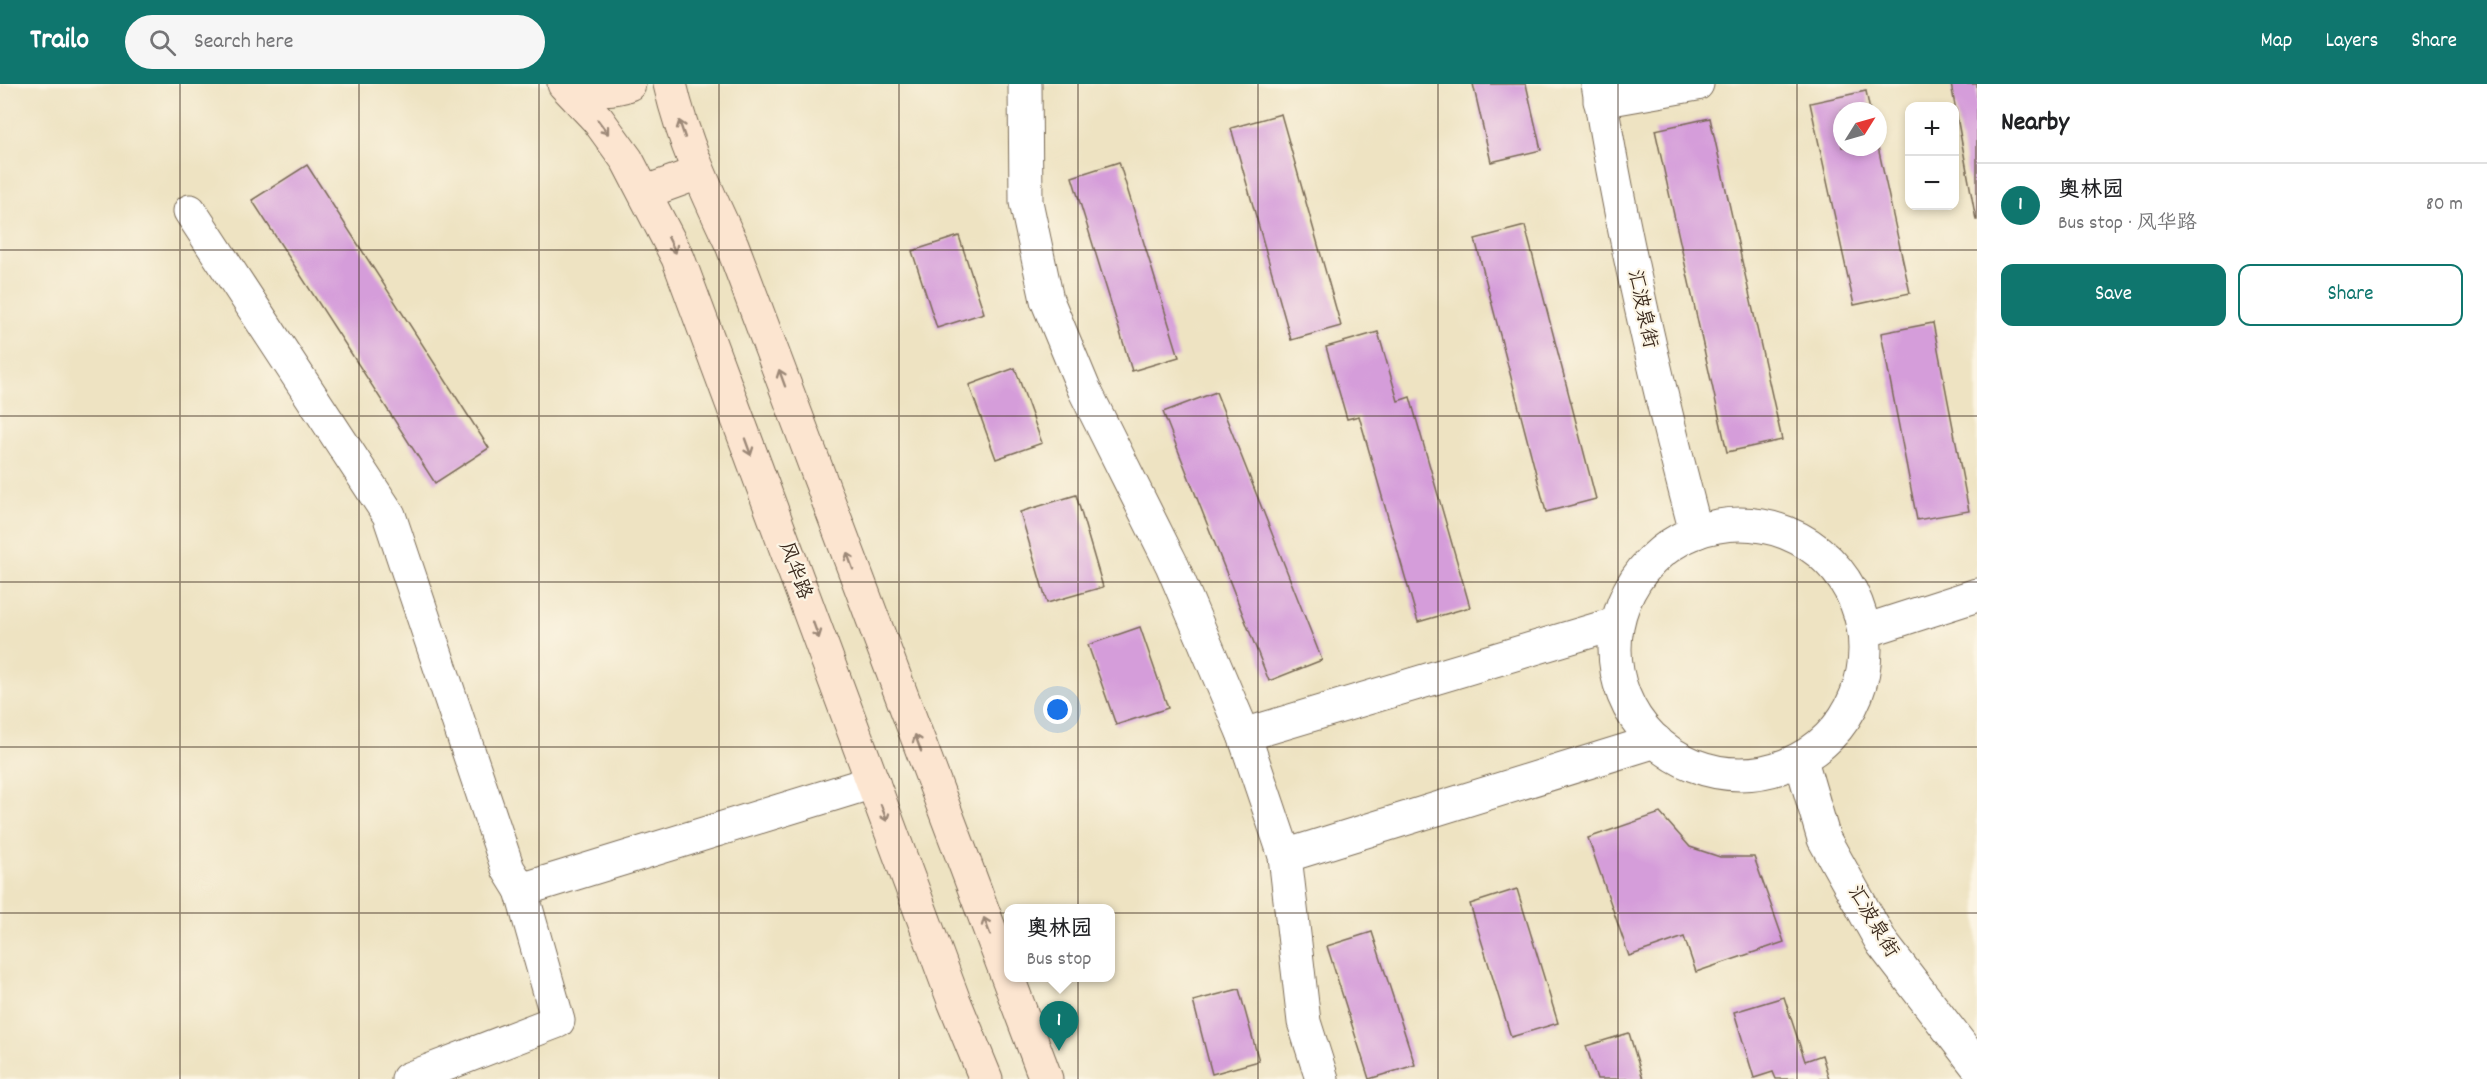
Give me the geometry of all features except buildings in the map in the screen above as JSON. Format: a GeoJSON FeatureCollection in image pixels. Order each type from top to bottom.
{"type":"FeatureCollection","features":[{"type":"Feature","properties":{"kind":"street","name":"风华路"},"geometry":{"type":"LineString","coordinates":[[564,84],[598,120],[627,160],[646,192],[678,258],[873,783],[986,1079]]}},
{"type":"Feature","properties":{"kind":"street"},"geometry":{"type":"LineString","coordinates":[[576,84],[591,88],[621,88],[629,84]]}},
{"type":"Feature","properties":{"kind":"street"},"geometry":{"type":"LineString","coordinates":[[670,84],[676,111],[698,173],[732,244],[1004,967]]}},
{"type":"Feature","properties":{"kind":"street"},"geometry":{"type":"LineString","coordinates":[[1025,84],[1026,202],[1047,300],[1084,389],[1172,565],[1244,735],[1285,856],[1304,1022],[1322,1079]]}},
{"type":"Feature","properties":{"kind":"street"},"geometry":{"type":"LineString","coordinates":[[1599,92],[1697,84]]}},
{"type":"Feature","properties":{"kind":"street","name":"汇波泉街"},"geometry":{"type":"LineString","coordinates":[[1599,92],[1637,293],[1660,395],[1696,532]]}},
{"type":"Feature","properties":{"kind":"street"},"geometry":{"type":"LineString","coordinates":[[646,192],[698,173]]}},
{"type":"Feature","properties":{"kind":"street"},"geometry":{"type":"LineString","coordinates":[[190,211],[390,515],[508,869],[521,890],[558,1021],[408,1079]]}},
{"type":"Feature","properties":{"kind":"street"},"geometry":{"type":"LineString","coordinates":[[1728,524],[1762,526],[1792,535],[1825,556],[1848,585],[1858,605],[1865,631],[1864,672],[1836,732],[1801,760],[1769,772],[1734,775],[1688,763],[1656,741],[1630,707],[1617,669],[1615,624],[1641,573],[1666,548],[1696,532],[1728,524]]}},
{"type":"Feature","properties":{"kind":"street"},"geometry":{"type":"LineString","coordinates":[[1865,631],[1977,595]]}},
{"type":"Feature","properties":{"kind":"street"},"geometry":{"type":"LineString","coordinates":[[1244,735],[1615,624]]}},
{"type":"Feature","properties":{"kind":"street"},"geometry":{"type":"LineString","coordinates":[[1285,856],[1656,741]]}},
{"type":"Feature","properties":{"kind":"street","name":"汇波泉街"},"geometry":{"type":"LineString","coordinates":[[1801,760],[1824,839],[1882,943],[1977,1066]]}},
{"type":"Feature","properties":{"kind":"street"},"geometry":{"type":"LineString","coordinates":[[521,890],[873,783]]}},
{"type":"Feature","properties":{"kind":"street"},"geometry":{"type":"LineString","coordinates":[[1010,982],[1046,1079]]}},
{"type":"Feature","properties":{"kind":"place","name":"奥林园"},"geometry":{"type":"Point","coordinates":[1059,1051]}}]}
